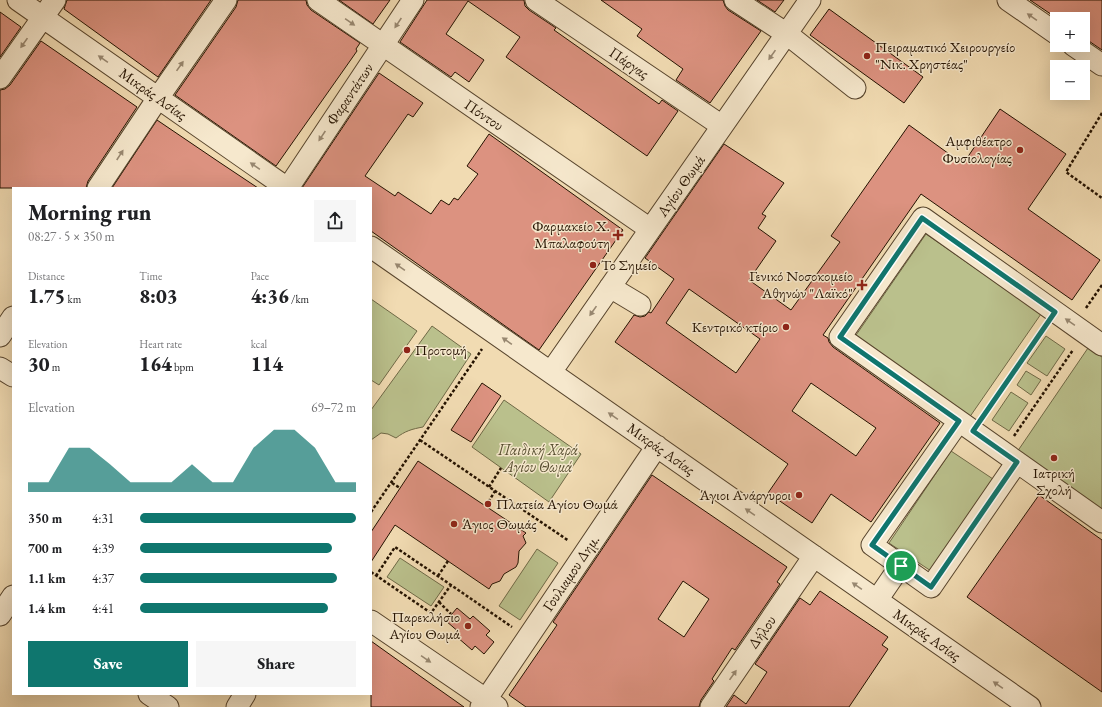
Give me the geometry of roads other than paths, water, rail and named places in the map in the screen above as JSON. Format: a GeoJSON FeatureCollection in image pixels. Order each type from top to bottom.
{"type":"FeatureCollection","features":[{"type":"Feature","properties":{"kind":"street","name":"Μικράς Ασίας"},"geometry":{"type":"LineString","coordinates":[[18,0],[286,187]]}},
{"type":"Feature","properties":{"kind":"street"},"geometry":{"type":"LineString","coordinates":[[0,78],[55,0]]}},
{"type":"Feature","properties":{"kind":"street"},"geometry":{"type":"LineString","coordinates":[[99,187],[226,0]]}},
{"type":"Feature","properties":{"kind":"street","name":"Πόντου"},"geometry":{"type":"LineString","coordinates":[[318,0],[650,229]]}},
{"type":"Feature","properties":{"kind":"street","name":"Φαραντάτων"},"geometry":{"type":"LineString","coordinates":[[288,187],[414,0]]}},
{"type":"Feature","properties":{"kind":"street","name":"Πάργας"},"geometry":{"type":"LineString","coordinates":[[536,0],[722,126]]}},
{"type":"Feature","properties":{"kind":"street"},"geometry":{"type":"LineString","coordinates":[[735,0],[787,34],[855,88]]}},
{"type":"Feature","properties":{"kind":"street","name":"Αγίου Θωμά"},"geometry":{"type":"LineString","coordinates":[[551,372],[810,0]]}},
{"type":"Feature","properties":{"kind":"street"},"geometry":{"type":"LineString","coordinates":[[1008,0],[1050,29]]}},
{"type":"Feature","properties":{"kind":"street"},"geometry":{"type":"LineString","coordinates":[[1083,52],[1102,65]]}},
{"type":"Feature","properties":{"kind":"street"},"geometry":{"type":"LineString","coordinates":[[1102,345],[922,218],[840,337],[1102,522]]}},
{"type":"Feature","properties":{"kind":"street","name":"Μικράς Ασίας"},"geometry":{"type":"LineString","coordinates":[[372,248],[1030,707]]}},
{"type":"Feature","properties":{"kind":"street"},"geometry":{"type":"LineString","coordinates":[[610,287],[640,305]]}},
{"type":"Feature","properties":{"kind":"street"},"geometry":{"type":"LineString","coordinates":[[0,336],[12,318]]}},
{"type":"Feature","properties":{"kind":"street"},"geometry":{"type":"LineString","coordinates":[[0,368],[12,375]]}},
{"type":"Feature","properties":{"kind":"street"},"geometry":{"type":"LineString","coordinates":[[966,426],[872,545],[931,587],[1010,457]]}},
{"type":"Feature","properties":{"kind":"street","name":"Γουλιαμου Δημ."},"geometry":{"type":"LineString","coordinates":[[488,705],[527,638],[657,446]]}},
{"type":"Feature","properties":{"kind":"street","name":"Δήλου"},"geometry":{"type":"LineString","coordinates":[[711,707],[814,556]]}},
{"type":"Feature","properties":{"kind":"street"},"geometry":{"type":"LineString","coordinates":[[877,600],[901,566]]}},
{"type":"Feature","properties":{"kind":"street"},"geometry":{"type":"LineString","coordinates":[[372,622],[488,705]]}},
{"type":"Feature","properties":{"kind":"street"},"geometry":{"type":"LineString","coordinates":[[150,695],[168,707]]}},
{"type":"Feature","properties":{"kind":"street"},"geometry":{"type":"LineString","coordinates":[[236,707],[245,695]]}},
{"type":"Feature","properties":{"kind":"place","name":"Πειραματικό Χειρουργείο \"Νικ. Χρηστέας\""},"geometry":{"type":"Point","coordinates":[867,56]}},
{"type":"Feature","properties":{"kind":"place","name":"Αμφιθέατρο Φυσιολογίας"},"geometry":{"type":"Point","coordinates":[1020,150]}},
{"type":"Feature","properties":{"kind":"place","name":"Φαρμακείο Χ. Μπαλαφούτη"},"geometry":{"type":"Point","coordinates":[618,235]}},
{"type":"Feature","properties":{"kind":"place","name":"Το Σημείο"},"geometry":{"type":"Point","coordinates":[593,265]}},
{"type":"Feature","properties":{"kind":"place","name":"Γενικό Νοσοκομείο Αθηνών \"Λαϊκό\""},"geometry":{"type":"Point","coordinates":[862,285]}},
{"type":"Feature","properties":{"kind":"place","name":"Κεντρικό κτίριο"},"geometry":{"type":"Point","coordinates":[786,327]}},
{"type":"Feature","properties":{"kind":"place","name":"Προτομή"},"geometry":{"type":"Point","coordinates":[407,350]}},
{"type":"Feature","properties":{"kind":"place","name":"Ιατρική Σχολή"},"geometry":{"type":"Point","coordinates":[1054,458]}},
{"type":"Feature","properties":{"kind":"place","name":"Άγιοι Ανάργυροι"},"geometry":{"type":"Point","coordinates":[799,495]}},
{"type":"Feature","properties":{"kind":"place","name":"Πλατεία Αγίου Θωμά"},"geometry":{"type":"Point","coordinates":[488,504]}},
{"type":"Feature","properties":{"kind":"place","name":"Άγιος Θωμάς"},"geometry":{"type":"Point","coordinates":[454,524]}},
{"type":"Feature","properties":{"kind":"place","name":"Παρεκλήσιο Αγίου Θωμά"},"geometry":{"type":"Point","coordinates":[468,626]}},
{"type":"Feature","properties":{"kind":"park label","name":"Παιδική Χαρά Αγίου Θωμά"},"geometry":{"type":"Point","coordinates":[538,458]}}]}
